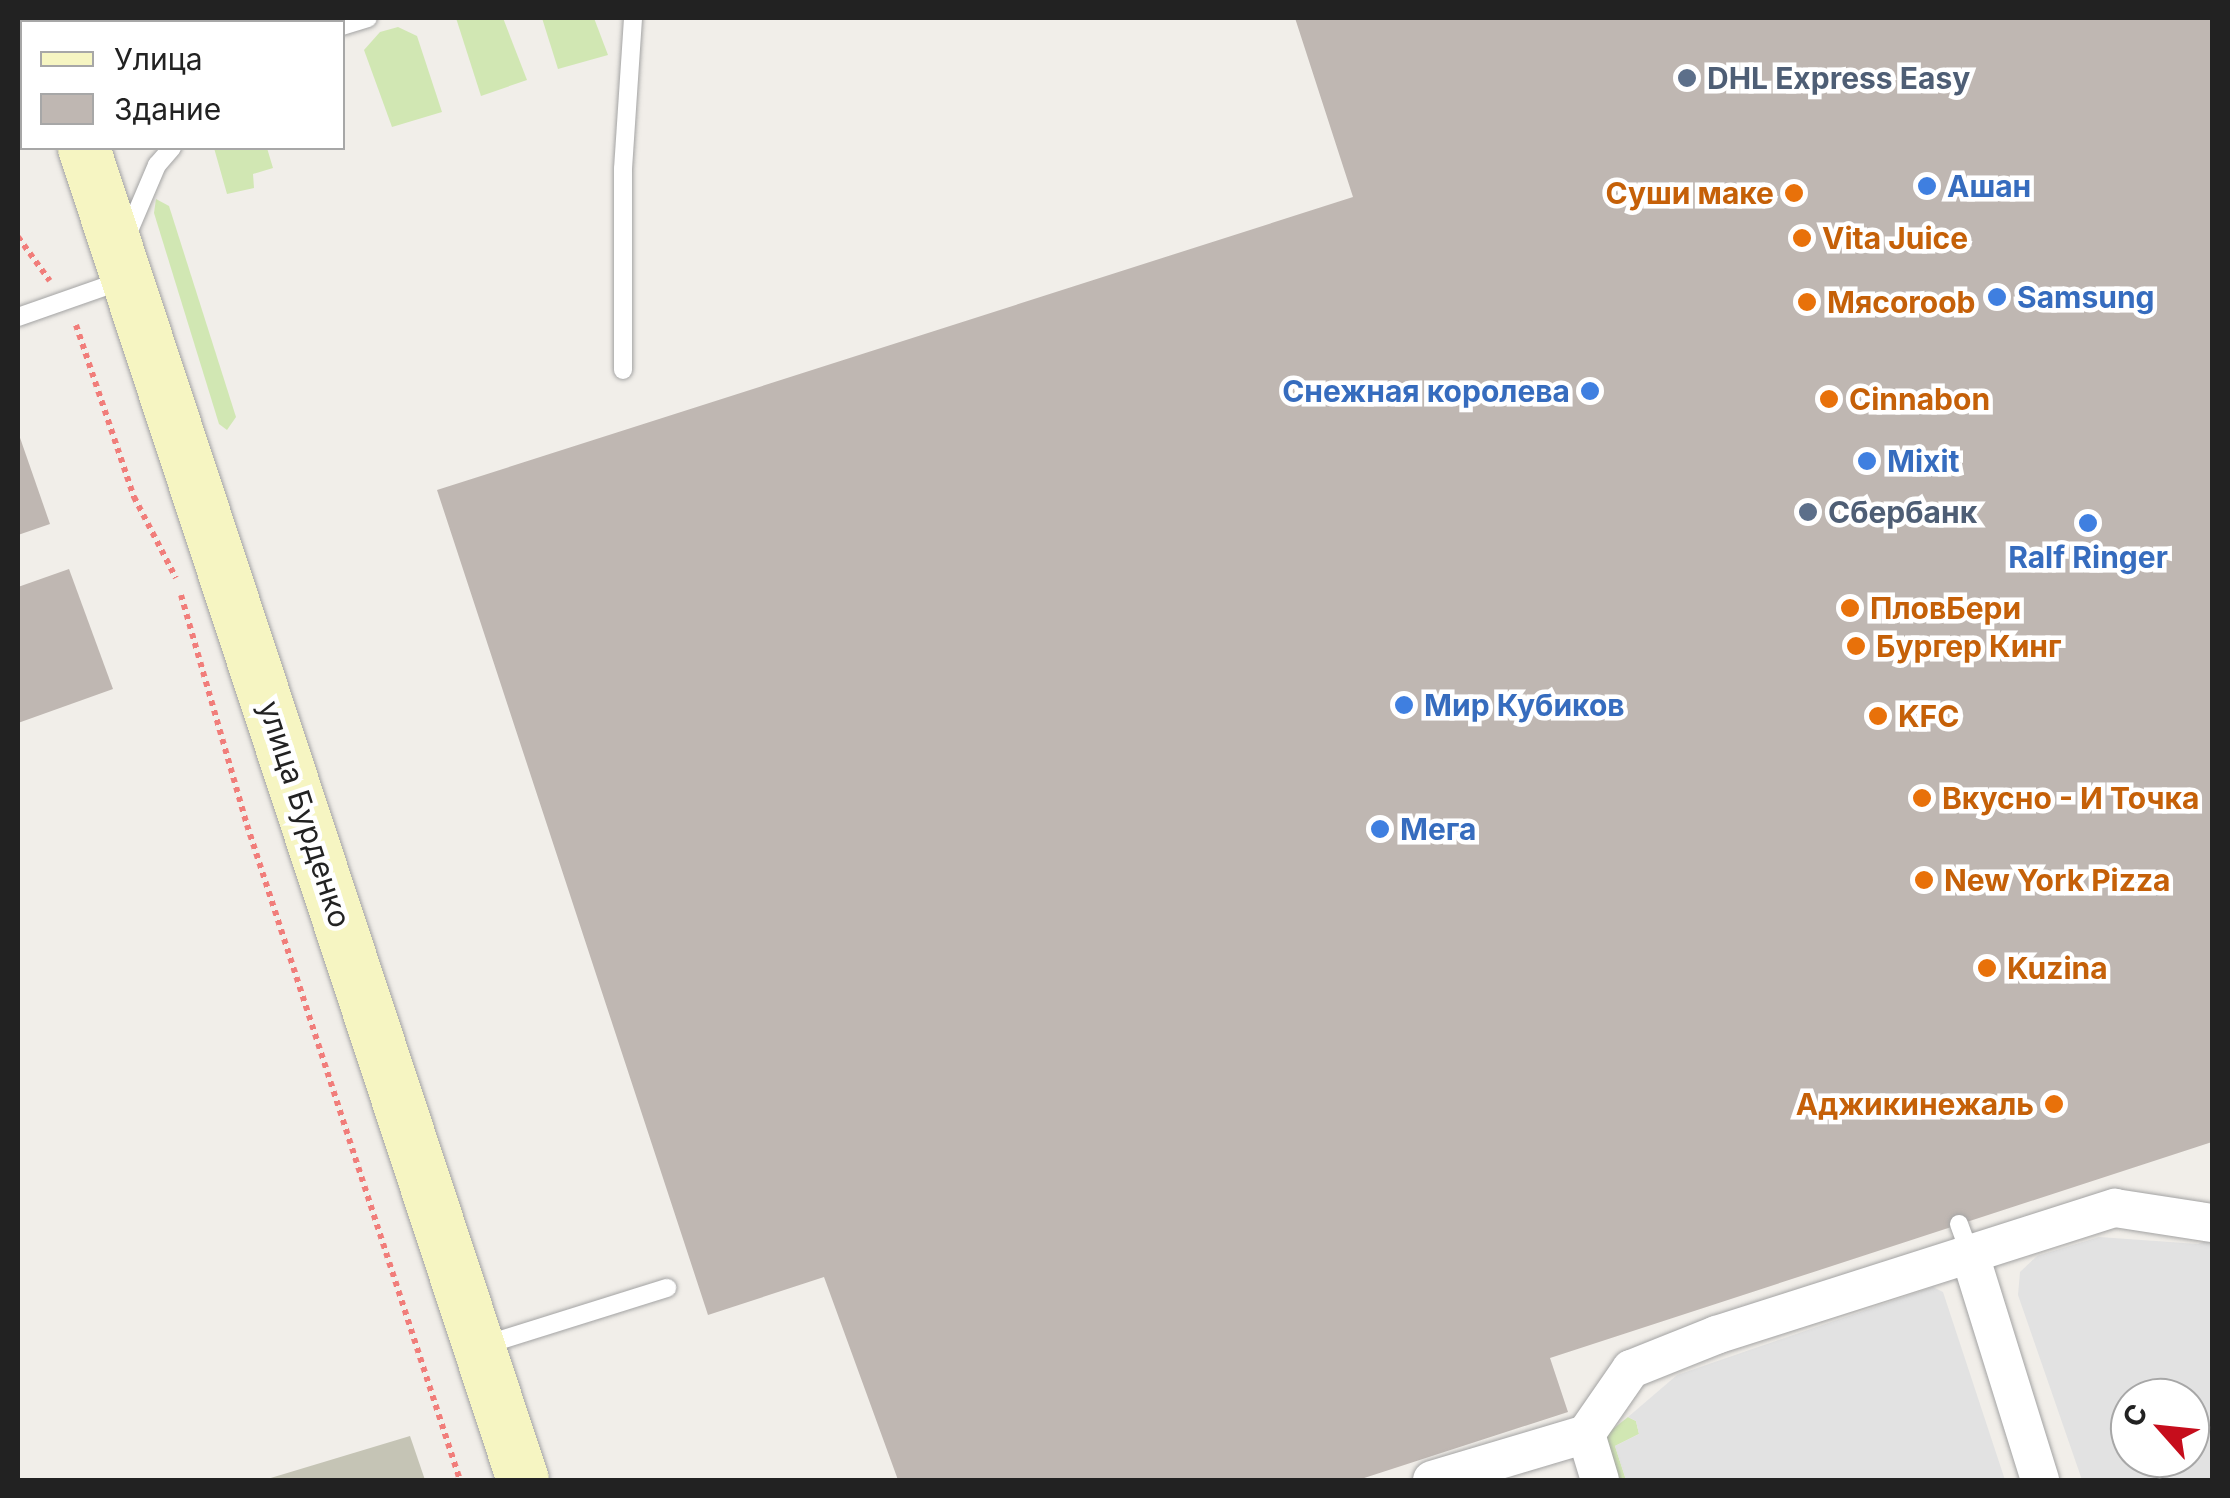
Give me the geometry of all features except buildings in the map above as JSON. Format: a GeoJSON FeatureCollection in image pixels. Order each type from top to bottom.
{"type":"FeatureCollection","features":[{"type":"Feature","properties":{"kind":"street","name":"улица Бурденко"},"geometry":{"type":"LineString","coordinates":[[85,150],[523,1480]]}},
{"type":"Feature","properties":{"kind":"street"},"geometry":{"type":"LineString","coordinates":[[1432,1480],[1586,1434],[1631,1370],[1965,1240],[2115,1208],[2212,1223]]}},
{"type":"Feature","properties":{"kind":"street"},"geometry":{"type":"LineString","coordinates":[[1965,1240],[2040,1480]]}},
{"type":"Feature","properties":{"kind":"street"},"geometry":{"type":"LineString","coordinates":[[1586,1434],[1600,1480]]}},
{"type":"Feature","properties":{"kind":"lane"},"geometry":{"type":"LineString","coordinates":[[622,370],[622,170],[632,18]]}},
{"type":"Feature","properties":{"kind":"lane"},"geometry":{"type":"LineString","coordinates":[[18,317],[67,300],[125,265],[157,165],[170,150]]}},
{"type":"Feature","properties":{"kind":"lane"},"geometry":{"type":"LineString","coordinates":[[480,1347],[667,1288]]}},
{"type":"Feature","properties":{"kind":"path"},"geometry":{"type":"LineString","coordinates":[[18,237],[31,260],[67,300],[134,497],[175,575],[247,825],[460,1480]]}},
{"type":"Feature","properties":{"kind":"shaded area"},"geometry":{"type":"Polygon","coordinates":[[[2099,1237],[2198,1244],[2212,1239],[2212,1480],[2082,1480],[2018,1295],[2020,1272],[2037,1256],[2099,1237]]]}},
{"type":"Feature","properties":{"kind":"shaded area"},"geometry":{"type":"Polygon","coordinates":[[[1933,1287],[1943,1292],[2005,1480],[1626,1480],[1615,1446],[1639,1434],[1636,1421],[1628,1417],[1677,1375],[1933,1287]]]}},
{"type":"Feature","properties":{"kind":"shaded area"},"geometry":{"type":"Polygon","coordinates":[[[410,1436],[425,1480],[264,1480],[410,1436]]]}},
{"type":"Feature","properties":{"kind":"green space"},"geometry":{"type":"Polygon","coordinates":[[[196,18],[299,18],[291,20],[188,20],[196,18]]]}},
{"type":"Feature","properties":{"kind":"green space"},"geometry":{"type":"Polygon","coordinates":[[[456,18],[503,18],[527,80],[481,96],[456,18]]]}},
{"type":"Feature","properties":{"kind":"green space"},"geometry":{"type":"Polygon","coordinates":[[[542,18],[594,18],[608,55],[558,69],[542,18]]]}},
{"type":"Feature","properties":{"kind":"green space"},"geometry":{"type":"Polygon","coordinates":[[[398,27],[417,36],[442,112],[392,127],[364,50],[380,32],[398,27]]]}},
{"type":"Feature","properties":{"kind":"green space"},"geometry":{"type":"Polygon","coordinates":[[[215,150],[268,150],[273,168],[253,174],[254,188],[227,194],[215,150]]]}},
{"type":"Feature","properties":{"kind":"green space"},"geometry":{"type":"Polygon","coordinates":[[[156,199],[169,206],[236,417],[227,430],[219,424],[154,213],[156,199]]]}},
{"type":"Feature","properties":{"kind":"green space"},"geometry":{"type":"Polygon","coordinates":[[[1628,1417],[1636,1421],[1639,1434],[1615,1446],[1626,1480],[1615,1480],[1605,1448],[1608,1433],[1628,1417]]]}},
{"type":"Feature","properties":{"kind":"place","name":"DHL Express Easy"},"geometry":{"type":"Point","coordinates":[1687,78]}},
{"type":"Feature","properties":{"kind":"place","name":"Ашан"},"geometry":{"type":"Point","coordinates":[1927,186]}},
{"type":"Feature","properties":{"kind":"place","name":"Суши маке"},"geometry":{"type":"Point","coordinates":[1794,193]}},
{"type":"Feature","properties":{"kind":"place","name":"Vita Juice"},"geometry":{"type":"Point","coordinates":[1802,238]}},
{"type":"Feature","properties":{"kind":"place","name":"Samsung"},"geometry":{"type":"Point","coordinates":[1997,297]}},
{"type":"Feature","properties":{"kind":"place","name":"Мясоroob"},"geometry":{"type":"Point","coordinates":[1807,302]}},
{"type":"Feature","properties":{"kind":"place","name":"Снежная королева"},"geometry":{"type":"Point","coordinates":[1590,391]}},
{"type":"Feature","properties":{"kind":"place","name":"Cinnabon"},"geometry":{"type":"Point","coordinates":[1829,399]}},
{"type":"Feature","properties":{"kind":"place","name":"Mixit"},"geometry":{"type":"Point","coordinates":[1867,461]}},
{"type":"Feature","properties":{"kind":"place","name":"Сбербанк"},"geometry":{"type":"Point","coordinates":[1808,512]}},
{"type":"Feature","properties":{"kind":"place","name":"Ralf Ringer"},"geometry":{"type":"Point","coordinates":[2088,523]}},
{"type":"Feature","properties":{"kind":"place","name":"ПловБери"},"geometry":{"type":"Point","coordinates":[1850,608]}},
{"type":"Feature","properties":{"kind":"place","name":"Бургер Кинг"},"geometry":{"type":"Point","coordinates":[1856,646]}},
{"type":"Feature","properties":{"kind":"place","name":"Мир Кубиков"},"geometry":{"type":"Point","coordinates":[1404,705]}},
{"type":"Feature","properties":{"kind":"place","name":"KFC"},"geometry":{"type":"Point","coordinates":[1878,716]}},
{"type":"Feature","properties":{"kind":"place","name":"Вкусно - И Точка"},"geometry":{"type":"Point","coordinates":[1922,798]}},
{"type":"Feature","properties":{"kind":"place","name":"Мега"},"geometry":{"type":"Point","coordinates":[1380,829]}},
{"type":"Feature","properties":{"kind":"place","name":"New York Pizza"},"geometry":{"type":"Point","coordinates":[1924,880]}},
{"type":"Feature","properties":{"kind":"place","name":"Kuzina"},"geometry":{"type":"Point","coordinates":[1987,968]}},
{"type":"Feature","properties":{"kind":"place","name":"Аджикинежаль"},"geometry":{"type":"Point","coordinates":[2054,1104]}}]}
